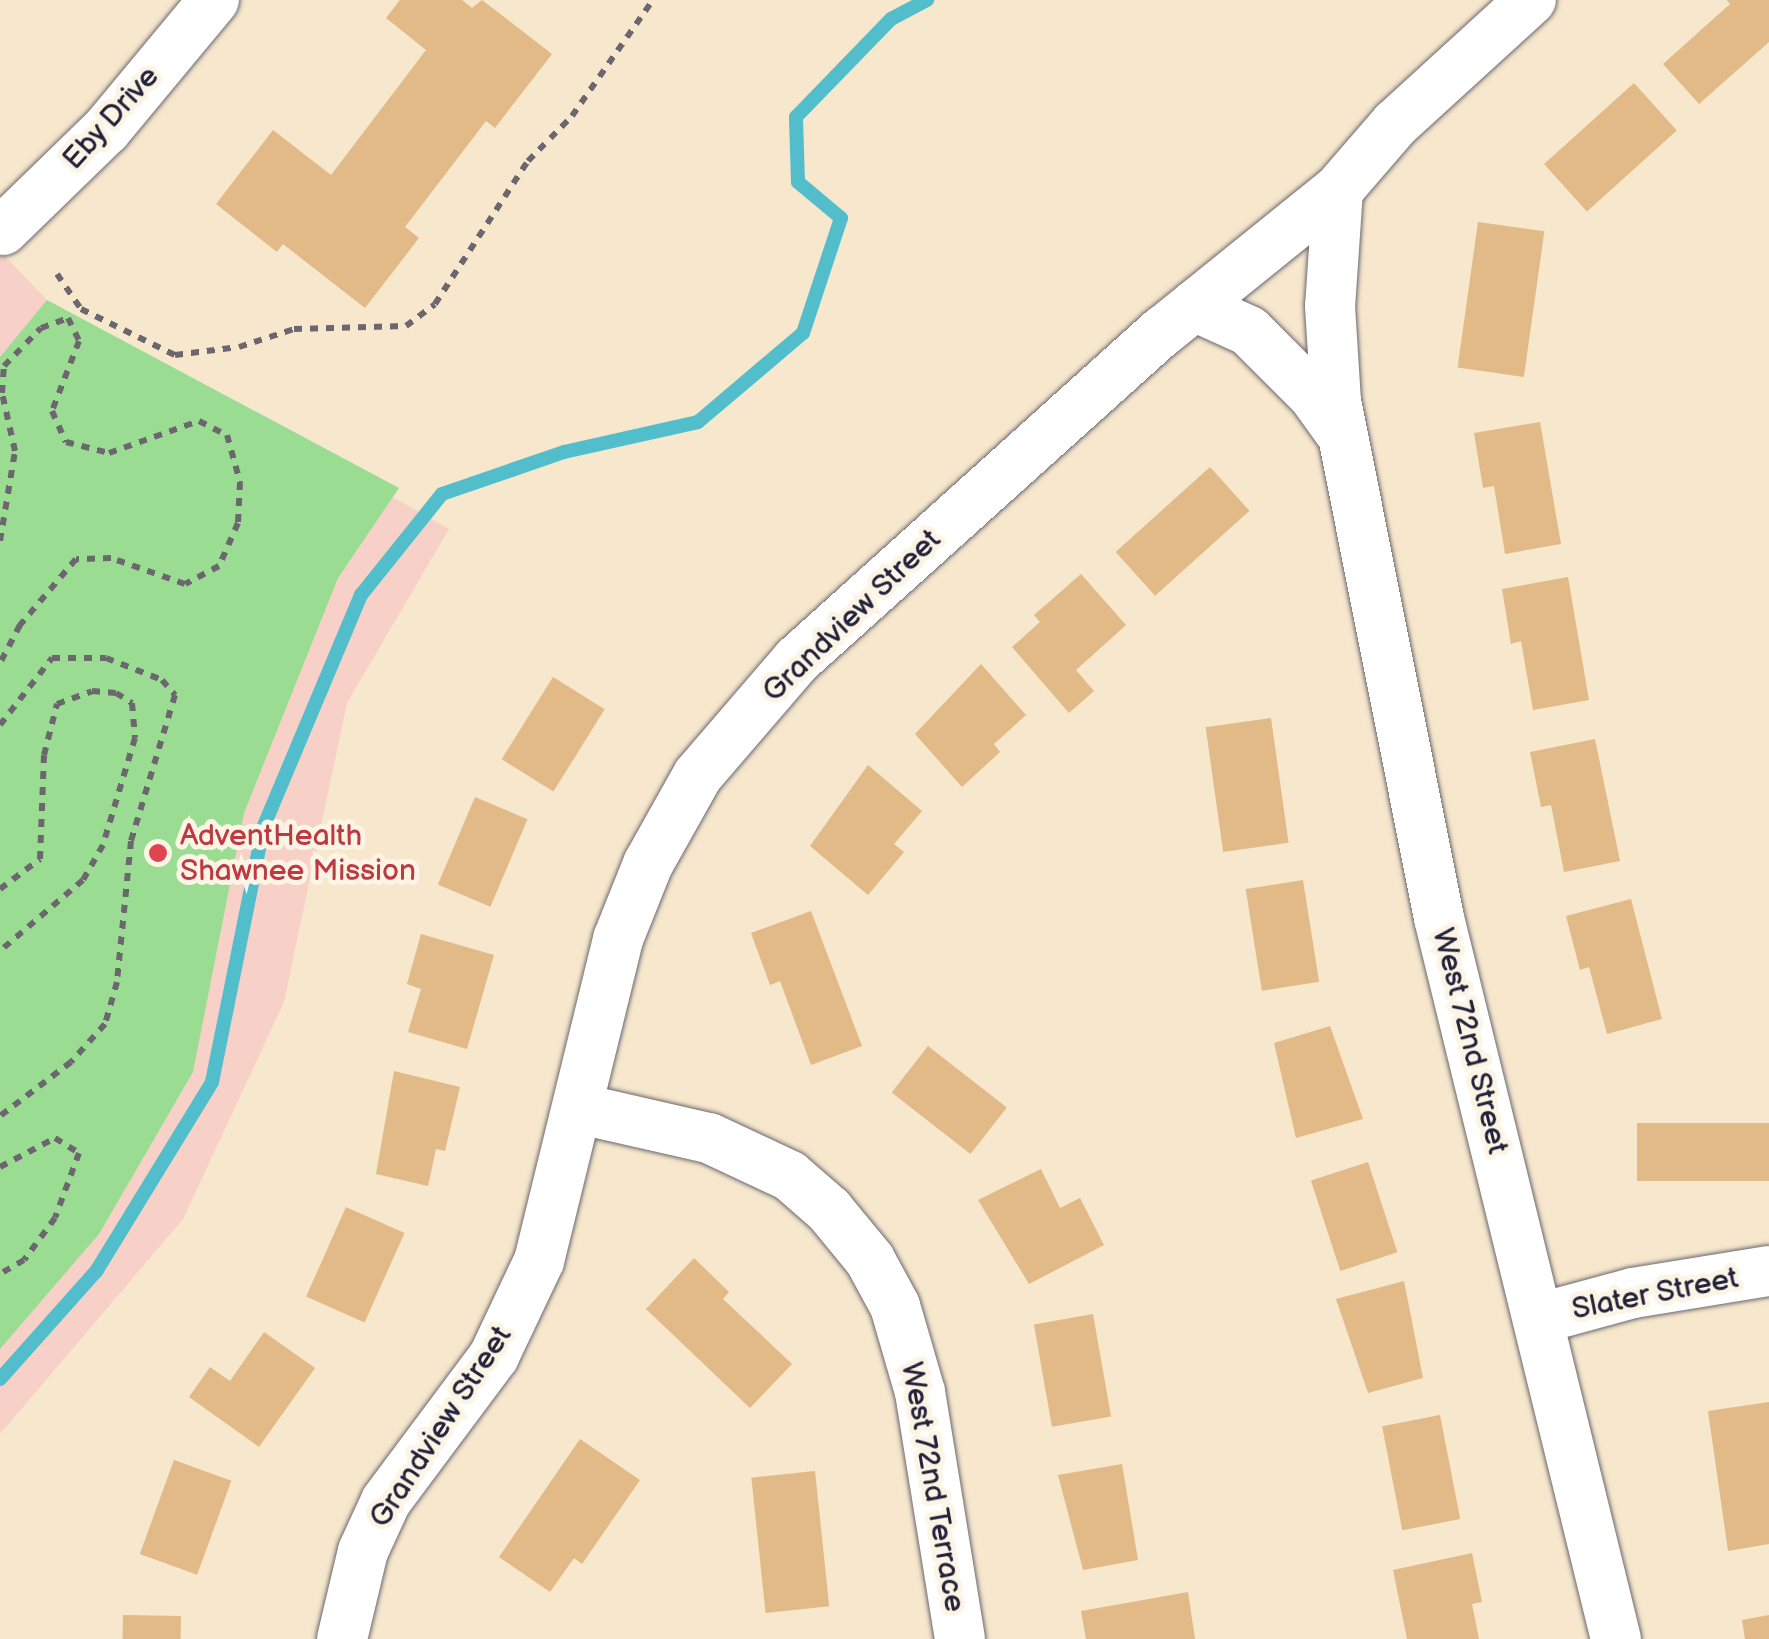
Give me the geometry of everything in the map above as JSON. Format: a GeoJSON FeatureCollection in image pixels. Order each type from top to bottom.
{"type":"FeatureCollection","features":[{"type":"Feature","properties":{"kind":"street","name":"Eby Drive"},"geometry":{"type":"LineString","coordinates":[[3,230],[106,130],[214,0]]}},
{"type":"Feature","properties":{"kind":"street","name":"Grandview Street"},"geometry":{"type":"LineString","coordinates":[[342,1639],[358,1571],[386,1501],[494,1356],[539,1261],[581,1109],[618,939],[648,864],[698,775],[798,660],[1194,306],[1338,190],[1395,124],[1531,0]]}},
{"type":"Feature","properties":{"kind":"street","name":"West 72nd Street"},"geometry":{"type":"LineString","coordinates":[[1338,190],[1331,364],[1344,438],[1439,918],[1541,1318],[1616,1639]]}},
{"type":"Feature","properties":{"kind":"street","name":"West 72nd Street"},"geometry":{"type":"LineString","coordinates":[[1194,306],[1249,331],[1314,395],[1344,438]]}},
{"type":"Feature","properties":{"kind":"street","name":"West 72nd Terrace"},"geometry":{"type":"LineString","coordinates":[[581,1109],[710,1138],[790,1176],[830,1210],[870,1260],[895,1306],[920,1392],[960,1639]]}},
{"type":"Feature","properties":{"kind":"street","name":"Slater Street"},"geometry":{"type":"LineString","coordinates":[[1541,1318],[1633,1293],[1769,1272]]}},
{"type":"Feature","properties":{"kind":"path"},"geometry":{"type":"LineString","coordinates":[[57,274],[81,309],[174,355],[239,347],[294,330],[406,326],[435,304],[528,160],[572,116],[653,0]]}},
{"type":"Feature","properties":{"kind":"path"},"geometry":{"type":"LineString","coordinates":[[0,541],[16,451],[2,393],[4,366],[41,328],[68,318],[78,341],[52,411],[66,442],[109,453],[199,421],[227,435],[240,482],[238,523],[219,566],[185,584],[111,558],[76,559],[20,625],[0,663]]}},
{"type":"Feature","properties":{"kind":"path"},"geometry":{"type":"LineString","coordinates":[[0,725],[52,658],[106,658],[162,680],[175,695],[132,841],[116,982],[105,1024],[71,1062],[0,1116]]}},
{"type":"Feature","properties":{"kind":"path"},"geometry":{"type":"LineString","coordinates":[[0,890],[40,859],[44,755],[57,704],[92,691],[116,693],[132,703],[135,738],[102,845],[82,880],[0,951]]}},
{"type":"Feature","properties":{"kind":"path"},"geometry":{"type":"LineString","coordinates":[[0,1166],[55,1138],[79,1153],[55,1218],[24,1260],[0,1274]]}},
{"type":"Feature","properties":{"kind":"shaded area","name":"AdventHealth Shawnee Mission"},"geometry":{"type":"Polygon","coordinates":[[[0,251],[47,300],[449,529],[347,703],[284,1002],[183,1219],[0,1434],[0,251]]]}},
{"type":"Feature","properties":{"kind":"green space","name":"AdventHealth Shawnee Mission"},"geometry":{"type":"Polygon","coordinates":[[[47,300],[399,488],[338,578],[244,813],[193,1072],[99,1234],[0,1349],[0,357],[47,300]]]}},
{"type":"Feature","properties":{"kind":"building"},"geometry":{"type":"Polygon","coordinates":[[[400,0],[462,0],[472,8],[482,0],[552,54],[495,128],[486,121],[405,227],[419,238],[365,308],[283,244],[277,252],[216,204],[273,130],[331,175],[426,50],[386,18],[400,0]]]}},
{"type":"Feature","properties":{"kind":"building"},"geometry":{"type":"Polygon","coordinates":[[[1727,0],[1769,0],[1769,42],[1699,104],[1663,64],[1730,4],[1727,0]]]}},
{"type":"Feature","properties":{"kind":"building"},"geometry":{"type":"Polygon","coordinates":[[[1634,83],[1677,131],[1587,212],[1544,164],[1634,83]]]}},
{"type":"Feature","properties":{"kind":"building"},"geometry":{"type":"Polygon","coordinates":[[[1478,222],[1544,231],[1524,377],[1458,368],[1478,222]]]}},
{"type":"Feature","properties":{"kind":"building"},"geometry":{"type":"Polygon","coordinates":[[[1540,422],[1561,544],[1505,554],[1494,486],[1483,488],[1474,433],[1540,422]]]}},
{"type":"Feature","properties":{"kind":"building"},"geometry":{"type":"Polygon","coordinates":[[[1210,467],[1249,511],[1155,596],[1116,552],[1210,467]]]}},
{"type":"Feature","properties":{"kind":"building"},"geometry":{"type":"Polygon","coordinates":[[[1081,574],[1126,625],[1076,670],[1094,691],[1069,713],[1012,647],[1040,622],[1034,615],[1081,574]]]}},
{"type":"Feature","properties":{"kind":"building"},"geometry":{"type":"Polygon","coordinates":[[[1568,577],[1589,700],[1533,710],[1521,641],[1511,644],[1502,589],[1568,577]]]}},
{"type":"Feature","properties":{"kind":"building"},"geometry":{"type":"Polygon","coordinates":[[[981,664],[1026,715],[994,744],[1000,752],[962,787],[915,734],[981,664]]]}},
{"type":"Feature","properties":{"kind":"building"},"geometry":{"type":"Polygon","coordinates":[[[553,677],[605,709],[553,792],[502,759],[553,677]]]}},
{"type":"Feature","properties":{"kind":"building"},"geometry":{"type":"Polygon","coordinates":[[[1271,718],[1289,843],[1223,852],[1206,727],[1271,718]]]}},
{"type":"Feature","properties":{"kind":"building"},"geometry":{"type":"Polygon","coordinates":[[[1595,739],[1620,861],[1564,872],[1551,805],[1541,807],[1530,752],[1595,739]]]}},
{"type":"Feature","properties":{"kind":"building"},"geometry":{"type":"Polygon","coordinates":[[[868,765],[922,811],[894,844],[904,852],[868,895],[810,846],[868,765]]]}},
{"type":"Feature","properties":{"kind":"building"},"geometry":{"type":"Polygon","coordinates":[[[475,797],[527,819],[490,907],[438,884],[475,797]]]}},
{"type":"Feature","properties":{"kind":"building"},"geometry":{"type":"Polygon","coordinates":[[[1303,880],[1319,982],[1262,991],[1246,889],[1303,880]]]}},
{"type":"Feature","properties":{"kind":"building"},"geometry":{"type":"Polygon","coordinates":[[[1631,899],[1662,1019],[1607,1034],[1589,967],[1580,970],[1566,916],[1631,899]]]}},
{"type":"Feature","properties":{"kind":"building"},"geometry":{"type":"Polygon","coordinates":[[[811,911],[862,1046],[811,1065],[780,981],[770,985],[751,933],[811,911]]]}},
{"type":"Feature","properties":{"kind":"building"},"geometry":{"type":"Polygon","coordinates":[[[421,934],[494,955],[467,1049],[408,1032],[421,989],[407,984],[421,934]]]}},
{"type":"Feature","properties":{"kind":"building"},"geometry":{"type":"Polygon","coordinates":[[[1330,1026],[1363,1119],[1296,1138],[1274,1043],[1330,1026]]]}},
{"type":"Feature","properties":{"kind":"building"},"geometry":{"type":"Polygon","coordinates":[[[928,1046],[1007,1108],[970,1154],[892,1092],[928,1046]]]}},
{"type":"Feature","properties":{"kind":"building"},"geometry":{"type":"Polygon","coordinates":[[[394,1071],[460,1087],[445,1151],[436,1149],[428,1186],[376,1174],[394,1071]]]}},
{"type":"Feature","properties":{"kind":"building"},"geometry":{"type":"Polygon","coordinates":[[[1637,1123],[1769,1123],[1769,1181],[1637,1181],[1637,1123]]]}},
{"type":"Feature","properties":{"kind":"building"},"geometry":{"type":"Polygon","coordinates":[[[1368,1162],[1397,1252],[1340,1271],[1311,1181],[1368,1162]]]}},
{"type":"Feature","properties":{"kind":"building"},"geometry":{"type":"Polygon","coordinates":[[[1041,1169],[1060,1208],[1080,1198],[1104,1245],[1029,1284],[978,1200],[1041,1169]]]}},
{"type":"Feature","properties":{"kind":"building"},"geometry":{"type":"Polygon","coordinates":[[[346,1207],[404,1233],[365,1323],[306,1297],[346,1207]]]}},
{"type":"Feature","properties":{"kind":"building"},"geometry":{"type":"Polygon","coordinates":[[[694,1258],[729,1292],[723,1299],[792,1364],[750,1408],[646,1309],[694,1258]]]}},
{"type":"Feature","properties":{"kind":"building"},"geometry":{"type":"Polygon","coordinates":[[[1404,1281],[1423,1378],[1368,1393],[1336,1299],[1404,1281]]]}},
{"type":"Feature","properties":{"kind":"building"},"geometry":{"type":"Polygon","coordinates":[[[1093,1314],[1111,1416],[1052,1427],[1034,1324],[1093,1314]]]}},
{"type":"Feature","properties":{"kind":"building"},"geometry":{"type":"Polygon","coordinates":[[[264,1332],[315,1368],[259,1447],[189,1397],[210,1367],[230,1381],[264,1332]]]}},
{"type":"Feature","properties":{"kind":"building"},"geometry":{"type":"Polygon","coordinates":[[[1769,1402],[1769,1544],[1728,1551],[1708,1411],[1769,1402]]]}},
{"type":"Feature","properties":{"kind":"building"},"geometry":{"type":"Polygon","coordinates":[[[1440,1415],[1460,1519],[1402,1530],[1382,1426],[1440,1415]]]}},
{"type":"Feature","properties":{"kind":"building"},"geometry":{"type":"Polygon","coordinates":[[[580,1439],[640,1480],[582,1564],[574,1558],[550,1592],[499,1557],[580,1439]]]}},
{"type":"Feature","properties":{"kind":"building"},"geometry":{"type":"Polygon","coordinates":[[[174,1460],[231,1481],[197,1575],[140,1554],[174,1460]]]}},
{"type":"Feature","properties":{"kind":"building"},"geometry":{"type":"Polygon","coordinates":[[[1122,1464],[1138,1560],[1083,1570],[1058,1475],[1122,1464]]]}},
{"type":"Feature","properties":{"kind":"building"},"geometry":{"type":"Polygon","coordinates":[[[815,1471],[829,1606],[766,1613],[751,1478],[815,1471]]]}},
{"type":"Feature","properties":{"kind":"building"},"geometry":{"type":"Polygon","coordinates":[[[1472,1553],[1482,1602],[1472,1604],[1479,1639],[1407,1639],[1393,1570],[1472,1553]]]}},
{"type":"Feature","properties":{"kind":"building"},"geometry":{"type":"Polygon","coordinates":[[[1188,1592],[1195,1639],[1086,1639],[1081,1611],[1188,1592]]]}},
{"type":"Feature","properties":{"kind":"building"},"geometry":{"type":"Polygon","coordinates":[[[123,1615],[181,1616],[181,1639],[123,1639],[123,1615]]]}},
{"type":"Feature","properties":{"kind":"building"},"geometry":{"type":"Polygon","coordinates":[[[1769,1615],[1769,1639],[1745,1639],[1742,1620],[1769,1615]]]}},
{"type":"Feature","properties":{"kind":"waterway"},"geometry":{"type":"LineString","coordinates":[[0,1379],[97,1270],[212,1082],[263,828],[361,595],[442,494],[564,452],[698,422],[803,333],[841,218],[798,182],[796,117],[891,19],[927,0]]}},
{"type":"Feature","properties":{"kind":"place","name":"AdventHealth Shawnee Mission"},"geometry":{"type":"Point","coordinates":[158,853]}}]}
